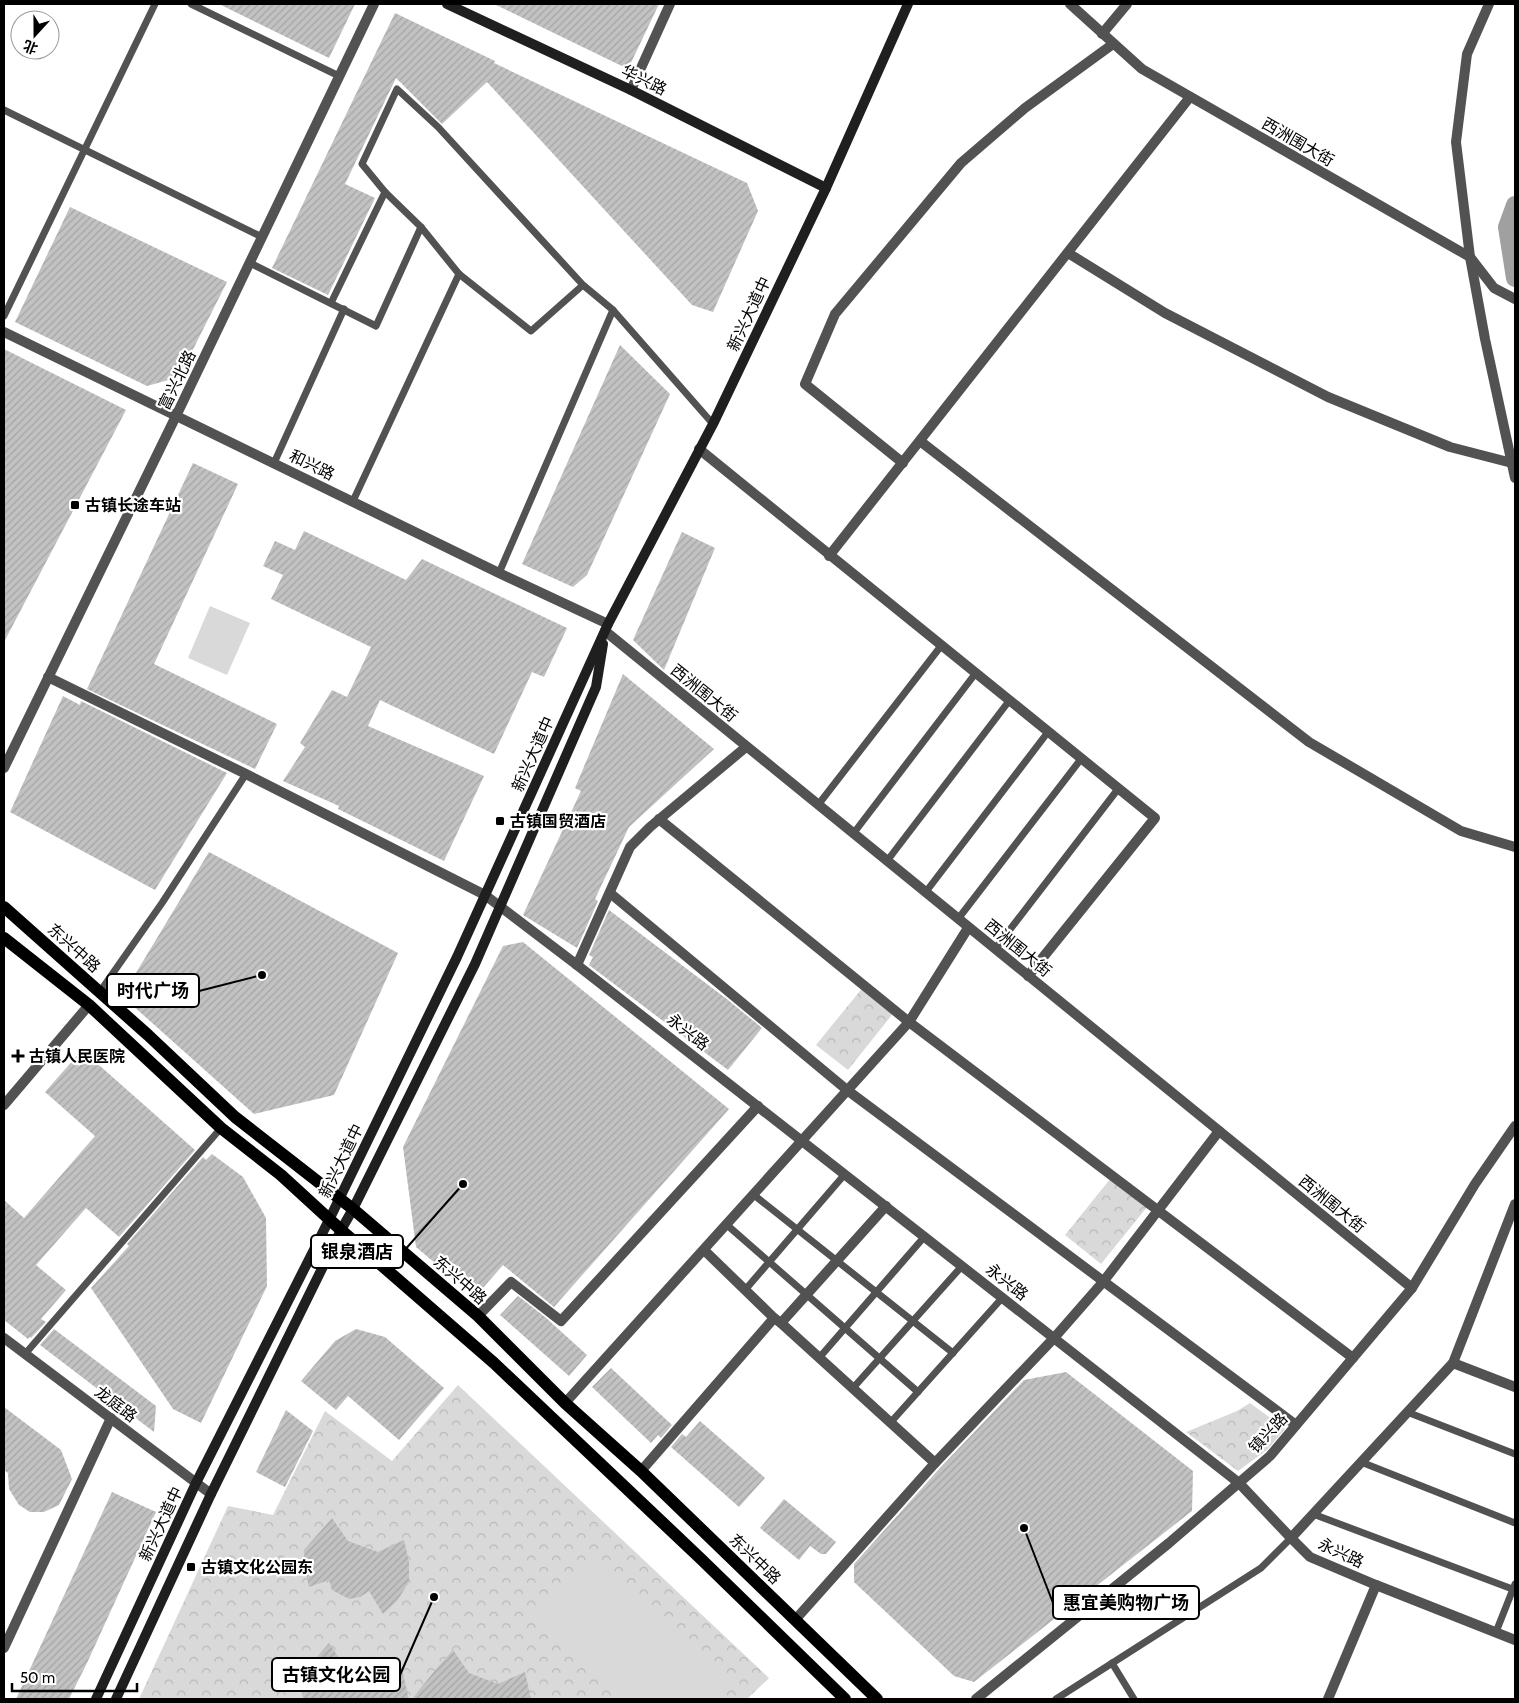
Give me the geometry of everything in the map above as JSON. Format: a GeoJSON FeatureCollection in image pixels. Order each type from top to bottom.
{"type":"FeatureCollection","features":[{"type":"Feature","properties":{"kind":"main road","name":"华兴路"},"geometry":{"type":"LineString","coordinates":[[448,4],[631,90],[826,188]]}},
{"type":"Feature","properties":{"kind":"main road","name":"新兴大道中"},"geometry":{"type":"LineString","coordinates":[[96,1699],[196,1483],[340,1199],[457,957],[606,628],[713,424],[826,188],[908,4]]}},
{"type":"Feature","properties":{"kind":"main road","name":"新兴大道中"},"geometry":{"type":"LineString","coordinates":[[116,1699],[211,1494],[475,964],[596,687],[606,628]]}},
{"type":"Feature","properties":{"kind":"main road","name":"东兴中路"},"geometry":{"type":"LineString","coordinates":[[4,906],[99,993],[148,1034],[235,1117],[353,1209],[478,1316],[564,1403],[641,1471],[877,1699]]}},
{"type":"Feature","properties":{"kind":"main road"},"geometry":{"type":"LineString","coordinates":[[4,938],[88,1006],[221,1128],[281,1175],[329,1220],[494,1363],[701,1559],[845,1699]]}},
{"type":"Feature","properties":{"kind":"main road"},"geometry":{"type":"LineString","coordinates":[[270,1338],[284,1345]]}},
{"type":"Feature","properties":{"kind":"street","name":"富兴北路"},"geometry":{"type":"LineString","coordinates":[[4,768],[374,4]]}},
{"type":"Feature","properties":{"kind":"street"},"geometry":{"type":"LineString","coordinates":[[631,90],[669,4]]}},
{"type":"Feature","properties":{"kind":"street","name":"西洲围大街"},"geometry":{"type":"LineString","coordinates":[[1070,4],[1142,69],[1470,257],[1494,288],[1515,299]]}},
{"type":"Feature","properties":{"kind":"street"},"geometry":{"type":"LineString","coordinates":[[1102,34],[1127,4]]}},
{"type":"Feature","properties":{"kind":"street"},"geometry":{"type":"LineString","coordinates":[[1489,4],[1467,54],[1456,142],[1470,257],[1485,340],[1515,478]]}},
{"type":"Feature","properties":{"kind":"street"},"geometry":{"type":"LineString","coordinates":[[903,463],[805,384],[835,314],[961,163],[1025,108],[1113,44]]}},
{"type":"Feature","properties":{"kind":"street"},"geometry":{"type":"LineString","coordinates":[[829,556],[1190,97]]}},
{"type":"Feature","properties":{"kind":"street"},"geometry":{"type":"LineString","coordinates":[[1068,253],[1164,313],[1328,397],[1450,447],[1512,463]]}},
{"type":"Feature","properties":{"kind":"street","name":"和兴路"},"geometry":{"type":"LineString","coordinates":[[4,332],[353,501],[606,628]]}},
{"type":"Feature","properties":{"kind":"street"},"geometry":{"type":"LineString","coordinates":[[920,441],[1309,742],[1461,831],[1515,847]]}},
{"type":"Feature","properties":{"kind":"street"},"geometry":{"type":"LineString","coordinates":[[699,449],[1155,818],[1028,976]]}},
{"type":"Feature","properties":{"kind":"street","name":"西洲围大街"},"geometry":{"type":"LineString","coordinates":[[606,628],[746,747],[1412,1288]]}},
{"type":"Feature","properties":{"kind":"street","name":"永兴路"},"geometry":{"type":"LineString","coordinates":[[48,677],[246,774],[485,896],[577,965],[1240,1482],[1310,1557],[1515,1640]]}},
{"type":"Feature","properties":{"kind":"street"},"geometry":{"type":"LineString","coordinates":[[577,965],[630,847],[659,819],[746,747]]}},
{"type":"Feature","properties":{"kind":"street"},"geometry":{"type":"LineString","coordinates":[[659,819],[909,1022],[1354,1358]]}},
{"type":"Feature","properties":{"kind":"street"},"geometry":{"type":"LineString","coordinates":[[610,893],[847,1090],[1296,1425]]}},
{"type":"Feature","properties":{"kind":"street"},"geometry":{"type":"LineString","coordinates":[[564,1403],[909,1022],[968,928]]}},
{"type":"Feature","properties":{"kind":"street"},"geometry":{"type":"LineString","coordinates":[[4,1105],[88,1006]]}},
{"type":"Feature","properties":{"kind":"street"},"geometry":{"type":"LineString","coordinates":[[478,1316],[511,1282],[561,1321],[758,1106]]}},
{"type":"Feature","properties":{"kind":"street","name":"镇兴路"},"geometry":{"type":"LineString","coordinates":[[976,1699],[1169,1543],[1270,1456],[1412,1288],[1475,1184],[1510,1142],[1515,1126]]}},
{"type":"Feature","properties":{"kind":"street"},"geometry":{"type":"LineString","coordinates":[[795,1620],[935,1463],[1054,1338],[1103,1282],[1219,1131]]}},
{"type":"Feature","properties":{"kind":"street"},"geometry":{"type":"LineString","coordinates":[[1291,1538],[1453,1363],[1515,1204]]}},
{"type":"Feature","properties":{"kind":"street"},"geometry":{"type":"LineString","coordinates":[[641,1471],[778,1321],[806,1295],[886,1206]]}},
{"type":"Feature","properties":{"kind":"street"},"geometry":{"type":"LineString","coordinates":[[704,1250],[778,1321],[935,1463]]}},
{"type":"Feature","properties":{"kind":"street","name":"龙庭路"},"geometry":{"type":"LineString","coordinates":[[4,1338],[211,1494]]}},
{"type":"Feature","properties":{"kind":"street"},"geometry":{"type":"LineString","coordinates":[[1453,1363],[1515,1386]]}},
{"type":"Feature","properties":{"kind":"street"},"geometry":{"type":"LineString","coordinates":[[4,1648],[111,1418]]}},
{"type":"Feature","properties":{"kind":"street"},"geometry":{"type":"LineString","coordinates":[[1328,1699],[1376,1585]]}},
{"type":"Feature","properties":{"kind":"lane"},"geometry":{"type":"LineString","coordinates":[[4,316],[155,4]]}},
{"type":"Feature","properties":{"kind":"lane"},"geometry":{"type":"LineString","coordinates":[[191,4],[339,76]]}},
{"type":"Feature","properties":{"kind":"lane"},"geometry":{"type":"LineString","coordinates":[[582,285],[531,331],[459,274],[421,227],[385,192],[362,164],[397,89],[438,127],[582,285],[613,310],[713,424]]}},
{"type":"Feature","properties":{"kind":"lane"},"geometry":{"type":"LineString","coordinates":[[4,110],[262,237]]}},
{"type":"Feature","properties":{"kind":"lane"},"geometry":{"type":"LineString","coordinates":[[331,303],[385,192]]}},
{"type":"Feature","properties":{"kind":"lane"},"geometry":{"type":"LineString","coordinates":[[250,263],[376,326],[421,227]]}},
{"type":"Feature","properties":{"kind":"lane"},"geometry":{"type":"LineString","coordinates":[[353,501],[459,274]]}},
{"type":"Feature","properties":{"kind":"lane"},"geometry":{"type":"LineString","coordinates":[[274,463],[344,310]]}},
{"type":"Feature","properties":{"kind":"lane"},"geometry":{"type":"LineString","coordinates":[[499,573],[613,310]]}},
{"type":"Feature","properties":{"kind":"lane"},"geometry":{"type":"LineString","coordinates":[[818,805],[941,646]]}},
{"type":"Feature","properties":{"kind":"lane"},"geometry":{"type":"LineString","coordinates":[[853,834],[975,674]]}},
{"type":"Feature","properties":{"kind":"lane"},"geometry":{"type":"LineString","coordinates":[[887,861],[1009,701]]}},
{"type":"Feature","properties":{"kind":"lane"},"geometry":{"type":"LineString","coordinates":[[925,893],[1048,732]]}},
{"type":"Feature","properties":{"kind":"lane"},"geometry":{"type":"LineString","coordinates":[[958,919],[1081,759]]}},
{"type":"Feature","properties":{"kind":"lane"},"geometry":{"type":"LineString","coordinates":[[99,993],[162,903],[246,774]]}},
{"type":"Feature","properties":{"kind":"lane"},"geometry":{"type":"LineString","coordinates":[[995,949],[1118,789]]}},
{"type":"Feature","properties":{"kind":"lane"},"geometry":{"type":"LineString","coordinates":[[25,1354],[221,1128]]}},
{"type":"Feature","properties":{"kind":"lane"},"geometry":{"type":"LineString","coordinates":[[745,1290],[845,1174]]}},
{"type":"Feature","properties":{"kind":"lane"},"geometry":{"type":"LineString","coordinates":[[754,1195],[953,1353]]}},
{"type":"Feature","properties":{"kind":"lane"},"geometry":{"type":"LineString","coordinates":[[727,1225],[918,1392]]}},
{"type":"Feature","properties":{"kind":"lane"},"geometry":{"type":"LineString","coordinates":[[819,1358],[924,1236]]}},
{"type":"Feature","properties":{"kind":"lane"},"geometry":{"type":"LineString","coordinates":[[853,1388],[962,1266]]}},
{"type":"Feature","properties":{"kind":"lane"},"geometry":{"type":"LineString","coordinates":[[891,1422],[1003,1297]]}},
{"type":"Feature","properties":{"kind":"lane"},"geometry":{"type":"LineString","coordinates":[[1407,1412],[1515,1454]]}},
{"type":"Feature","properties":{"kind":"lane"},"geometry":{"type":"LineString","coordinates":[[1361,1462],[1515,1524]]}},
{"type":"Feature","properties":{"kind":"lane"},"geometry":{"type":"LineString","coordinates":[[1313,1514],[1515,1588],[1496,1632]]}},
{"type":"Feature","properties":{"kind":"lane"},"geometry":{"type":"LineString","coordinates":[[1056,1699],[1261,1568],[1291,1538]]}},
{"type":"Feature","properties":{"kind":"lane"},"geometry":{"type":"LineString","coordinates":[[1112,1664],[1134,1699]]}},
{"type":"Feature","properties":{"kind":"green space"},"geometry":{"type":"Polygon","coordinates":[[[210,606],[250,623],[227,675],[188,658],[210,606]]]}},
{"type":"Feature","properties":{"kind":"green space"},"geometry":{"type":"Polygon","coordinates":[[[864,986],[895,1011],[848,1070],[816,1045],[864,986]]]}},
{"type":"Feature","properties":{"kind":"green space"},"geometry":{"type":"Polygon","coordinates":[[[1111,1178],[1147,1207],[1101,1264],[1065,1235],[1111,1178]]]}},
{"type":"Feature","properties":{"kind":"green space"},"geometry":{"type":"Polygon","coordinates":[[[458,1385],[769,1678],[747,1699],[139,1699],[228,1506],[273,1515],[325,1411],[392,1461],[458,1385]]]}},
{"type":"Feature","properties":{"kind":"green space"},"geometry":{"type":"Polygon","coordinates":[[[1250,1403],[1285,1429],[1267,1450],[1238,1471],[1186,1432],[1237,1411],[1250,1403]]]}},
{"type":"Feature","properties":{"kind":"green space"},"geometry":{"type":"Polygon","coordinates":[[[594,1552],[736,1683],[721,1699],[629,1699],[536,1614],[594,1552]]]}},
{"type":"Feature","properties":{"kind":"building"},"geometry":{"type":"Polygon","coordinates":[[[219,4],[355,4],[329,58],[219,4]]]}},
{"type":"Feature","properties":{"kind":"building"},"geometry":{"type":"Polygon","coordinates":[[[494,4],[659,4],[628,69],[494,4]]]}},
{"type":"Feature","properties":{"kind":"building"},"geometry":{"type":"Polygon","coordinates":[[[395,13],[495,61],[494,63],[747,183],[758,211],[713,312],[692,305],[487,82],[442,124],[396,78],[345,184],[375,198],[328,295],[272,268],[395,13]]]}},
{"type":"Feature","properties":{"kind":"building"},"geometry":{"type":"Polygon","coordinates":[[[70,207],[227,282],[179,377],[147,386],[15,322],[70,207]]]}},
{"type":"Feature","properties":{"kind":"building"},"geometry":{"type":"Polygon","coordinates":[[[620,345],[670,394],[587,575],[573,587],[522,564],[620,345]]]}},
{"type":"Feature","properties":{"kind":"building"},"geometry":{"type":"Polygon","coordinates":[[[4,349],[126,410],[4,642],[4,349]]]}},
{"type":"Feature","properties":{"kind":"building"},"geometry":{"type":"Polygon","coordinates":[[[193,463],[238,484],[154,664],[277,724],[255,769],[87,689],[193,463]]]}},
{"type":"Feature","properties":{"kind":"building"},"geometry":{"type":"Polygon","coordinates":[[[304,531],[406,580],[422,559],[567,628],[544,677],[532,672],[494,754],[380,700],[368,726],[484,776],[444,861],[338,809],[339,806],[283,781],[305,747],[300,743],[332,690],[347,697],[371,647],[271,599],[283,575],[263,566],[275,541],[295,550],[304,531]]]}},
{"type":"Feature","properties":{"kind":"building"},"geometry":{"type":"Polygon","coordinates":[[[682,532],[715,548],[664,670],[633,640],[682,532]]]}},
{"type":"Feature","properties":{"kind":"building"},"geometry":{"type":"Polygon","coordinates":[[[623,674],[714,749],[629,827],[595,899],[598,901],[577,948],[523,915],[581,791],[575,788],[623,674]]]}},
{"type":"Feature","properties":{"kind":"building"},"geometry":{"type":"Polygon","coordinates":[[[63,696],[80,705],[81,701],[227,773],[155,890],[10,812],[63,696]]]}},
{"type":"Feature","properties":{"kind":"building"},"geometry":{"type":"Polygon","coordinates":[[[209,852],[398,953],[334,1095],[254,1114],[122,996],[209,852]]]}},
{"type":"Feature","properties":{"kind":"building"},"geometry":{"type":"Polygon","coordinates":[[[609,910],[762,1028],[728,1070],[589,965],[593,957],[589,955],[609,910]]]}},
{"type":"Feature","properties":{"kind":"building"},"geometry":{"type":"Polygon","coordinates":[[[523,942],[729,1109],[554,1307],[503,1265],[475,1297],[416,1247],[403,1147],[503,946],[523,942]]]}},
{"type":"Feature","properties":{"kind":"building"},"geometry":{"type":"Polygon","coordinates":[[[82,1050],[195,1150],[119,1237],[86,1208],[36,1265],[66,1290],[41,1319],[46,1322],[28,1339],[4,1320],[4,1200],[24,1218],[95,1136],[45,1092],[82,1050]]]}},
{"type":"Feature","properties":{"kind":"building"},"geometry":{"type":"Polygon","coordinates":[[[212,1154],[243,1177],[266,1218],[267,1286],[201,1423],[173,1409],[91,1288],[129,1246],[127,1244],[203,1157],[206,1160],[212,1154]]]}},
{"type":"Feature","properties":{"kind":"building"},"geometry":{"type":"Polygon","coordinates":[[[518,1296],[545,1317],[587,1355],[569,1376],[500,1315],[518,1296]]]}},
{"type":"Feature","properties":{"kind":"building"},"geometry":{"type":"Polygon","coordinates":[[[54,1329],[156,1406],[154,1432],[40,1345],[54,1329]]]}},
{"type":"Feature","properties":{"kind":"building"},"geometry":{"type":"Polygon","coordinates":[[[356,1329],[385,1337],[444,1388],[399,1440],[348,1396],[336,1410],[301,1381],[335,1341],[356,1329]]]}},
{"type":"Feature","properties":{"kind":"building"},"geometry":{"type":"Polygon","coordinates":[[[611,1368],[672,1425],[661,1438],[658,1435],[651,1443],[592,1387],[611,1368]]]}},
{"type":"Feature","properties":{"kind":"building"},"geometry":{"type":"Polygon","coordinates":[[[1066,1372],[1193,1471],[1192,1511],[974,1682],[954,1676],[854,1582],[854,1564],[940,1468],[1024,1380],[1066,1372]]]}},
{"type":"Feature","properties":{"kind":"building"},"geometry":{"type":"Polygon","coordinates":[[[4,1407],[61,1450],[72,1479],[59,1505],[44,1512],[30,1512],[19,1505],[9,1489],[8,1473],[4,1470],[4,1407]]]}},
{"type":"Feature","properties":{"kind":"building"},"geometry":{"type":"Polygon","coordinates":[[[286,1410],[313,1431],[285,1487],[256,1472],[286,1410]]]}},
{"type":"Feature","properties":{"kind":"building"},"geometry":{"type":"Polygon","coordinates":[[[700,1421],[765,1478],[739,1507],[671,1447],[682,1434],[686,1437],[700,1421]]]}},
{"type":"Feature","properties":{"kind":"building"},"geometry":{"type":"Polygon","coordinates":[[[112,1492],[156,1512],[87,1663],[69,1699],[16,1699],[112,1492]]]}},
{"type":"Feature","properties":{"kind":"building"},"geometry":{"type":"Polygon","coordinates":[[[784,1499],[836,1542],[826,1554],[821,1554],[810,1546],[799,1560],[760,1528],[784,1499]]]}},
{"type":"Feature","properties":{"kind":"building"},"geometry":{"type":"Polygon","coordinates":[[[332,1518],[348,1541],[378,1552],[404,1540],[409,1562],[409,1582],[397,1601],[383,1614],[369,1591],[360,1597],[349,1599],[332,1590],[329,1580],[309,1587],[304,1550],[332,1518]]]}},
{"type":"Feature","properties":{"kind":"building"},"geometry":{"type":"Polygon","coordinates":[[[329,1643],[345,1667],[375,1677],[401,1666],[409,1699],[303,1699],[301,1676],[329,1643]]]}},
{"type":"Feature","properties":{"kind":"building"},"geometry":{"type":"Polygon","coordinates":[[[453,1650],[469,1673],[498,1684],[525,1672],[531,1699],[412,1699],[453,1650]]]}},
{"type":"Feature","properties":{"kind":"waterway"},"geometry":{"type":"LineString","coordinates":[[1515,205],[1507,227],[1515,278]]}},
{"type":"Feature","properties":{"kind":"place","name":"古镇长途车站"},"geometry":{"type":"Point","coordinates":[75,505]}},
{"type":"Feature","properties":{"kind":"place","name":"古镇国贸酒店"},"geometry":{"type":"Point","coordinates":[500,821]}},
{"type":"Feature","properties":{"kind":"place","name":"时代广场"},"geometry":{"type":"Point","coordinates":[262,975]}},
{"type":"Feature","properties":{"kind":"place","name":"古镇人民医院"},"geometry":{"type":"Point","coordinates":[18,1056]}},
{"type":"Feature","properties":{"kind":"place","name":"银泉酒店"},"geometry":{"type":"Point","coordinates":[463,1184]}},
{"type":"Feature","properties":{"kind":"place","name":"惠宜美购物广场"},"geometry":{"type":"Point","coordinates":[1024,1528]}},
{"type":"Feature","properties":{"kind":"place","name":"古镇文化公园东"},"geometry":{"type":"Point","coordinates":[191,1567]}},
{"type":"Feature","properties":{"kind":"place","name":"古镇文化公园"},"geometry":{"type":"Point","coordinates":[434,1597]}}]}
